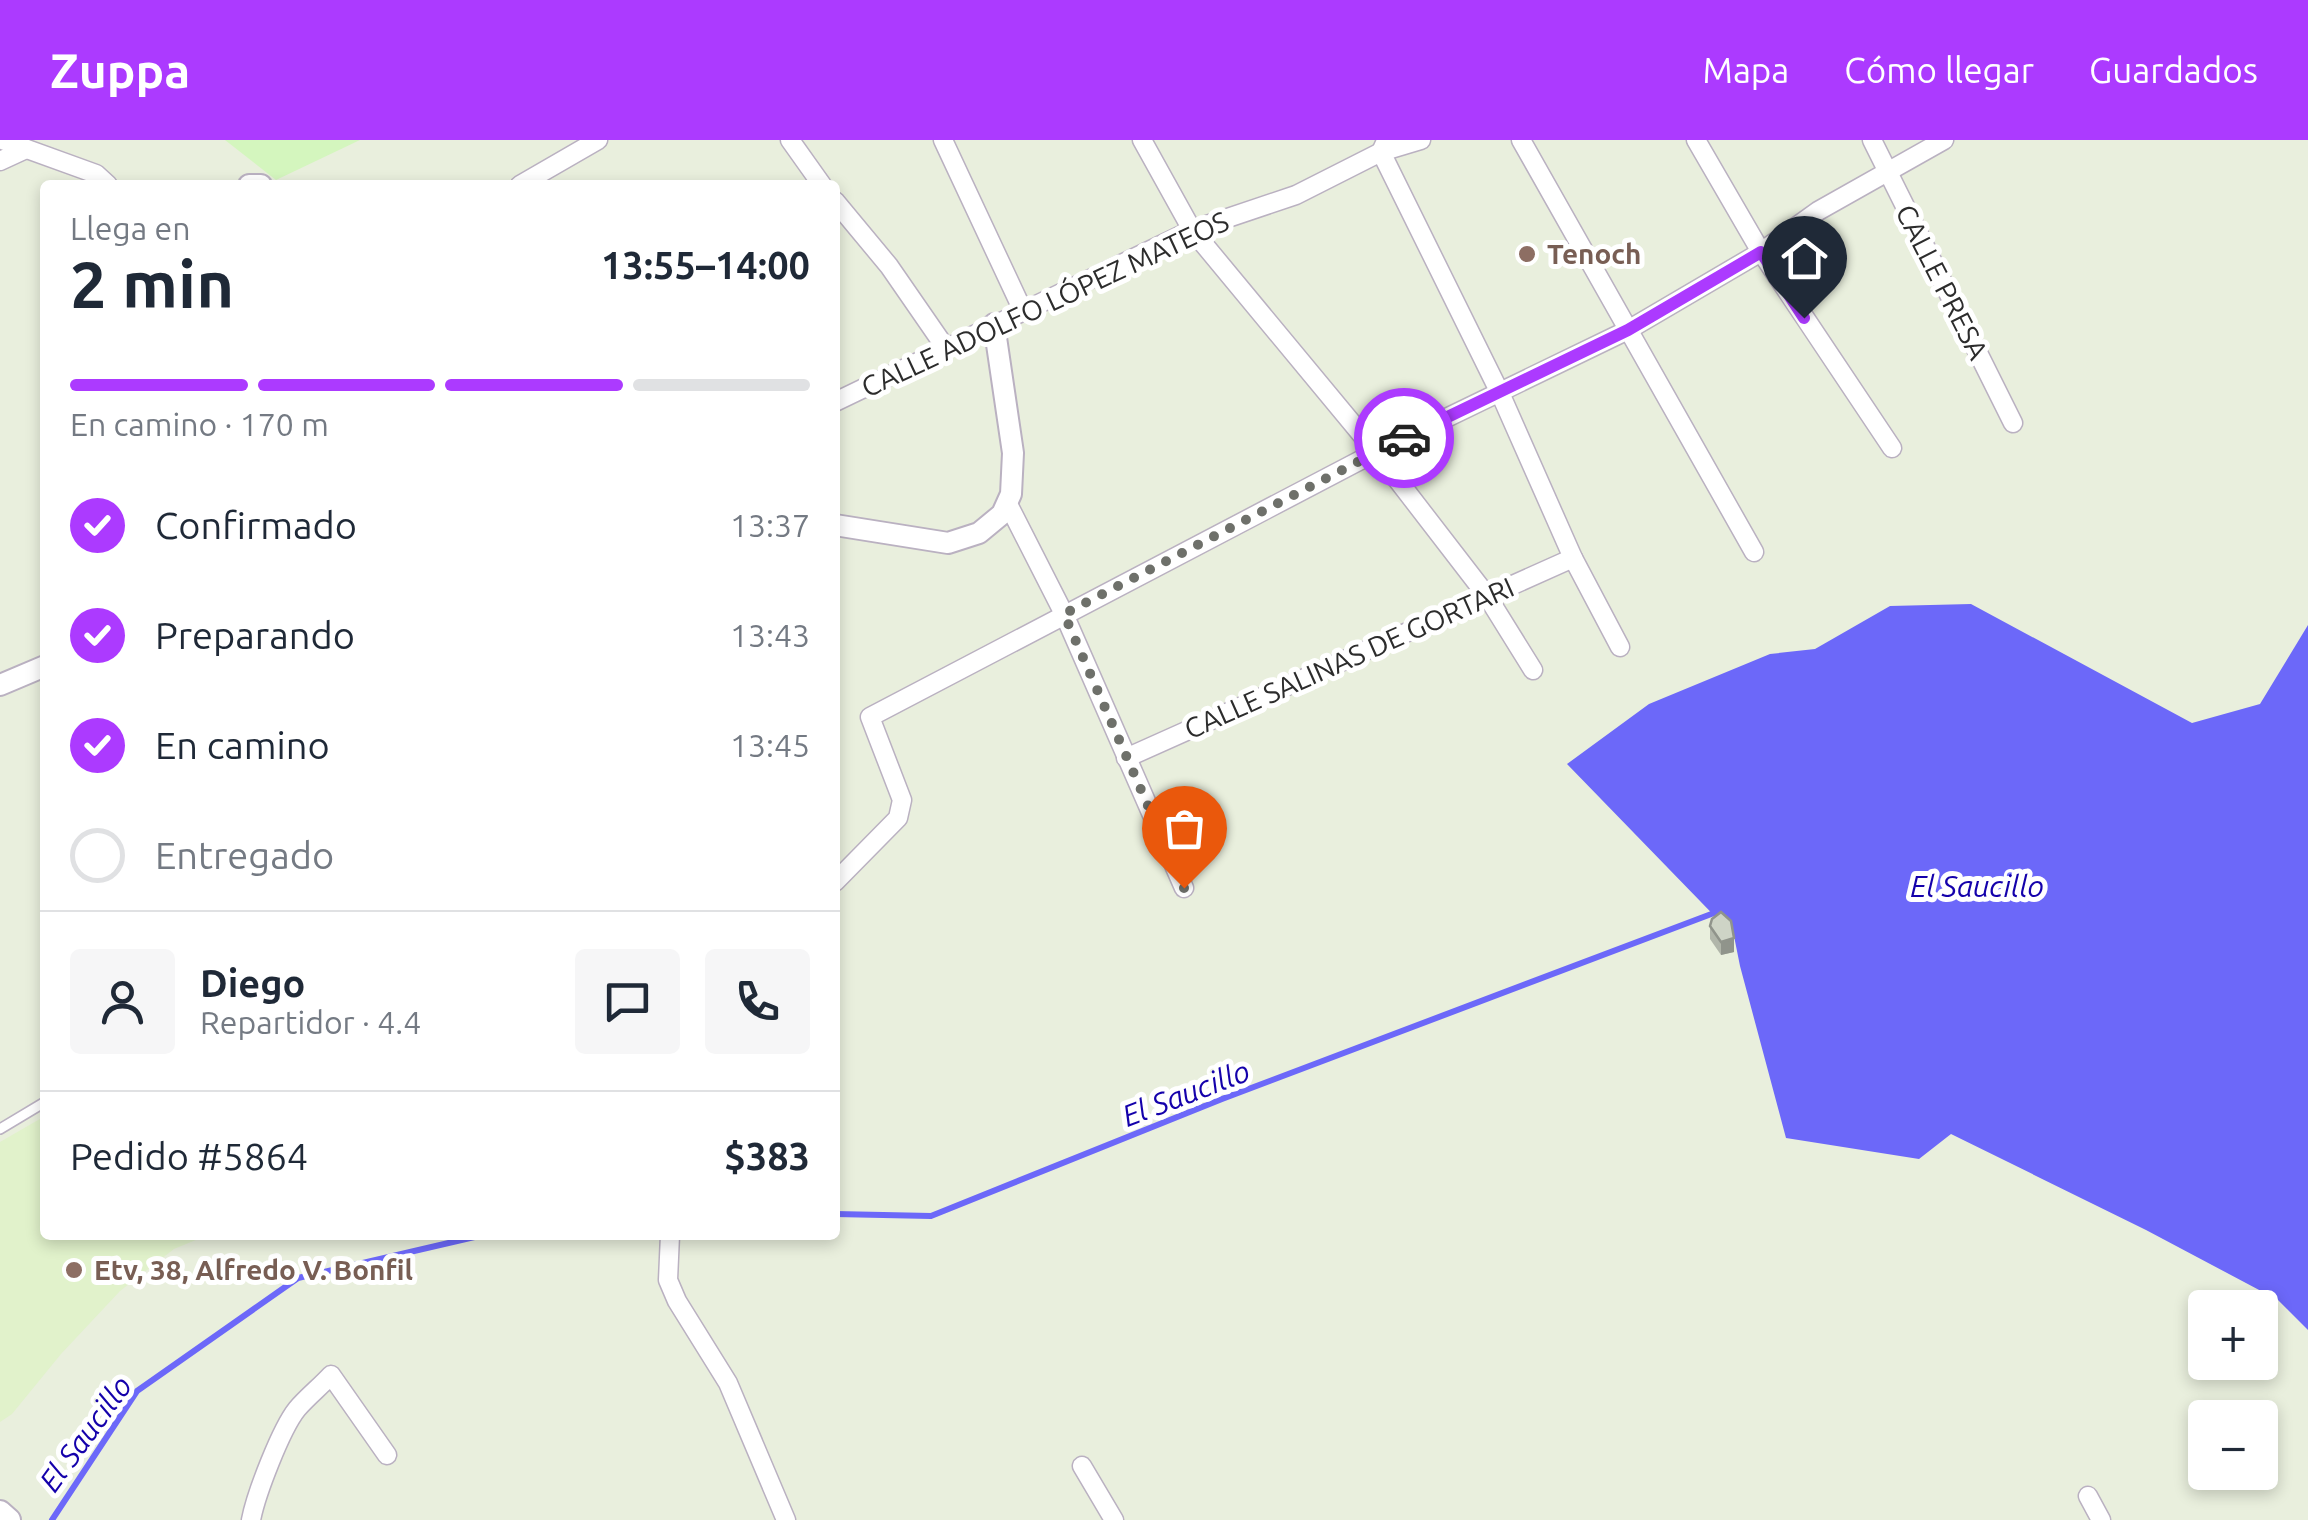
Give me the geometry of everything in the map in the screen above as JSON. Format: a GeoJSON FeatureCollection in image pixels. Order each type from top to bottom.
{"type":"FeatureCollection","features":[{"type":"Feature","properties":{"kind":"main road"},"geometry":{"type":"LineString","coordinates":[[0,1512],[9,1520]]}},
{"type":"Feature","properties":{"kind":"street"},"geometry":{"type":"LineString","coordinates":[[2,140],[96,174],[103,180]]}},
{"type":"Feature","properties":{"kind":"street"},"geometry":{"type":"LineString","coordinates":[[529,180],[598,140]]}},
{"type":"Feature","properties":{"kind":"street"},"geometry":{"type":"LineString","coordinates":[[790,140],[818,180]]}},
{"type":"Feature","properties":{"kind":"street"},"geometry":{"type":"LineString","coordinates":[[942,140],[1024,311]]}},
{"type":"Feature","properties":{"kind":"street"},"geometry":{"type":"LineString","coordinates":[[1142,140],[1192,230],[1376,452],[1487,596],[1533,670]]}},
{"type":"Feature","properties":{"kind":"street","name":"CALLE ADOLFO LÓPEZ MATEOS"},"geometry":{"type":"LineString","coordinates":[[840,400],[1192,230],[1296,195],[1384,146],[1421,140]]}},
{"type":"Feature","properties":{"kind":"street"},"geometry":{"type":"LineString","coordinates":[[1521,140],[1754,552]]}},
{"type":"Feature","properties":{"kind":"street"},"geometry":{"type":"LineString","coordinates":[[1696,140],[1761,252],[1892,448]]}},
{"type":"Feature","properties":{"kind":"street","name":"CALLE PRESA"},"geometry":{"type":"LineString","coordinates":[[1872,140],[2013,423]]}},
{"type":"Feature","properties":{"kind":"street"},"geometry":{"type":"LineString","coordinates":[[840,877],[898,818],[902,800],[870,717],[1376,452],[1628,330],[1761,252],[1818,211],[1944,140]]}},
{"type":"Feature","properties":{"kind":"street"},"geometry":{"type":"LineString","coordinates":[[1384,146],[1573,558],[1620,647]]}},
{"type":"Feature","properties":{"kind":"street"},"geometry":{"type":"LineString","coordinates":[[0,161],[26,149]]}},
{"type":"Feature","properties":{"kind":"street"},"geometry":{"type":"LineString","coordinates":[[840,206],[889,266],[946,347]]}},
{"type":"Feature","properties":{"kind":"street"},"geometry":{"type":"LineString","coordinates":[[840,526],[948,543],[979,533],[1002,514],[1013,483],[1013,452],[994,324]]}},
{"type":"Feature","properties":{"kind":"street"},"geometry":{"type":"LineString","coordinates":[[1008,504],[1064,614],[1184,888]]}},
{"type":"Feature","properties":{"kind":"street","name":"CALLE SALINAS DE GORTARI"},"geometry":{"type":"LineString","coordinates":[[1126,758],[1573,558]]}},
{"type":"Feature","properties":{"kind":"street"},"geometry":{"type":"LineString","coordinates":[[0,685],[40,668]]}},
{"type":"Feature","properties":{"kind":"street"},"geometry":{"type":"LineString","coordinates":[[670,1240],[668,1280],[728,1382],[786,1520]]}},
{"type":"Feature","properties":{"kind":"street"},"geometry":{"type":"LineString","coordinates":[[251,1520],[287,1424],[332,1375],[387,1455]]}},
{"type":"Feature","properties":{"kind":"street"},"geometry":{"type":"LineString","coordinates":[[1082,1466],[1114,1520]]}},
{"type":"Feature","properties":{"kind":"street"},"geometry":{"type":"LineString","coordinates":[[2088,1496],[2101,1520]]}},
{"type":"Feature","properties":{"kind":"lane"},"geometry":{"type":"LineString","coordinates":[[0,1129],[40,1105]]}},
{"type":"Feature","properties":{"kind":"shaded area","name":"Etv, 38, Alfredo V. Bonfil"},"geometry":{"type":"Polygon","coordinates":[[[40,1119],[40,1240],[196,1240],[174,1249],[120,1291],[12,1414],[0,1422],[0,1142],[40,1119]]]}},
{"type":"Feature","properties":{"kind":"sand"},"geometry":{"type":"Polygon","coordinates":[[[225,140],[360,140],[276,180],[225,140]]]}},
{"type":"Feature","properties":{"kind":"water","name":"El Saucillo"},"geometry":{"type":"Polygon","coordinates":[[[1971,604],[2192,723],[2260,704],[2308,625],[2308,1330],[2278,1300],[2278,1290],[2259,1290],[1951,1134],[1919,1159],[1786,1138],[1734,936],[1567,764],[1649,704],[1770,654],[1815,649],[1890,606],[1971,604]]]}},
{"type":"Feature","properties":{"kind":"building"},"geometry":{"type":"Polygon","coordinates":[[[1721,912],[1731,921],[1734,938],[1721,942],[1710,926],[1721,912]]]}},
{"type":"Feature","properties":{"kind":"waterway","name":"El Saucillo"},"geometry":{"type":"LineString","coordinates":[[840,1214],[931,1216],[1222,1099],[1714,913]]}},
{"type":"Feature","properties":{"kind":"waterway","name":"El Saucillo"},"geometry":{"type":"LineString","coordinates":[[52,1520],[137,1391],[298,1278],[461,1240]]}},
{"type":"Feature","properties":{"kind":"way so far"},"geometry":{"type":"LineString","coordinates":[[1184,888],[1064,614],[1404,438]]}},
{"type":"Feature","properties":{"kind":"place","name":"Tenoch"},"geometry":{"type":"Point","coordinates":[1527,254]}},
{"type":"Feature","properties":{"kind":"place","name":"Etv, 38, Alfredo V. Bonfil"},"geometry":{"type":"Point","coordinates":[74,1270]}},
{"type":"Feature","properties":{"kind":"route"},"geometry":{"type":"LineString","coordinates":[[1404,438],[1628,330],[1761,252],[1804,318]]}}]}
